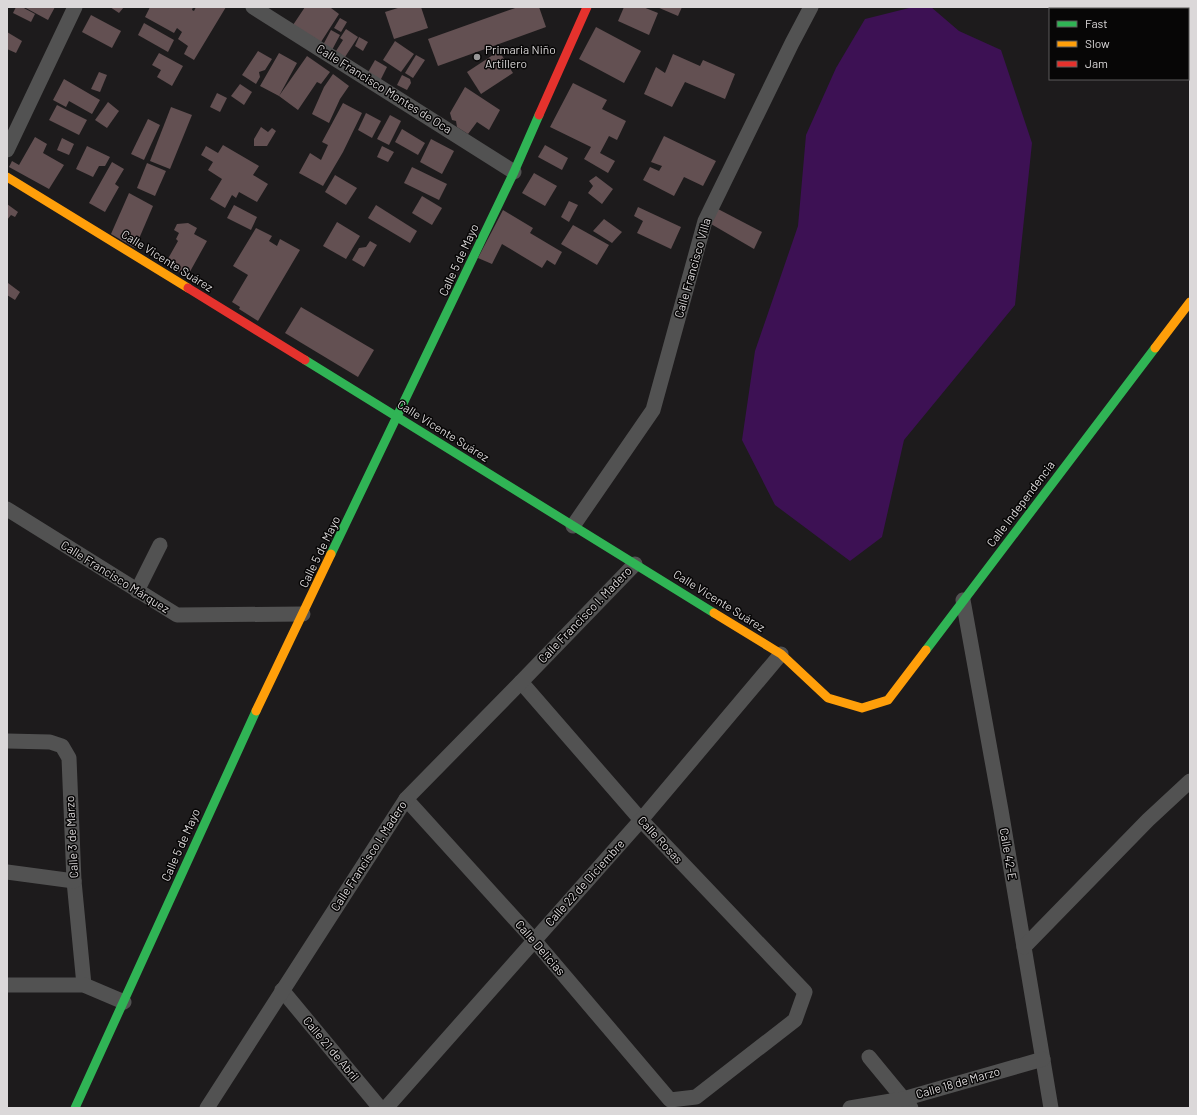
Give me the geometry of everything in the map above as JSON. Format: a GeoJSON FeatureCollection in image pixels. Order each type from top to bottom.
{"type":"FeatureCollection","features":[{"type":"Feature","properties":{"kind":"street"},"geometry":{"type":"LineString","coordinates":[[7,150],[75,7]]}},
{"type":"Feature","properties":{"kind":"street","name":"Calle Francisco Montes de Oca"},"geometry":{"type":"LineString","coordinates":[[253,7],[514,172]]}},
{"type":"Feature","properties":{"kind":"street","name":"Calle 5 de Mayo"},"geometry":{"type":"LineString","coordinates":[[75,1108],[252,718],[514,172],[588,7]]}},
{"type":"Feature","properties":{"kind":"street","name":"Calle Francisco Villa"},"geometry":{"type":"LineString","coordinates":[[573,526],[653,410],[705,221],[811,7]]}},
{"type":"Feature","properties":{"kind":"street","name":"Calle Vicente Suárez"},"geometry":{"type":"LineString","coordinates":[[7,177],[781,654],[828,698],[862,708]]}},
{"type":"Feature","properties":{"kind":"street","name":"Calle Independencia"},"geometry":{"type":"LineString","coordinates":[[862,708],[888,700],[1190,302]]}},
{"type":"Feature","properties":{"kind":"street","name":"Calle Francisco Márquez"},"geometry":{"type":"LineString","coordinates":[[7,509],[177,615],[303,614]]}},
{"type":"Feature","properties":{"kind":"street"},"geometry":{"type":"LineString","coordinates":[[137,590],[160,545]]}},
{"type":"Feature","properties":{"kind":"street","name":"Calle Francisco I. Madero"},"geometry":{"type":"LineString","coordinates":[[207,1108],[406,799],[635,564]]}},
{"type":"Feature","properties":{"kind":"street","name":"Calle 42-E"},"geometry":{"type":"LineString","coordinates":[[963,600],[1001,810],[1051,1108]]}},
{"type":"Feature","properties":{"kind":"street","name":"Calle 22 de Diciembre"},"geometry":{"type":"LineString","coordinates":[[386,1108],[641,820],[781,654]]}},
{"type":"Feature","properties":{"kind":"street","name":"Calle Rosas"},"geometry":{"type":"LineString","coordinates":[[521,682],[641,820],[805,992],[795,1020],[696,1097],[670,1100]]}},
{"type":"Feature","properties":{"kind":"street","name":"Calle 3 de Marzo"},"geometry":{"type":"LineString","coordinates":[[7,741],[50,742],[62,746],[68,758],[74,880],[84,985]]}},
{"type":"Feature","properties":{"kind":"street"},"geometry":{"type":"LineString","coordinates":[[1024,947],[1148,820],[1190,781]]}},
{"type":"Feature","properties":{"kind":"street","name":"Calle Delicias"},"geometry":{"type":"LineString","coordinates":[[406,799],[534,940],[670,1100]]}},
{"type":"Feature","properties":{"kind":"street"},"geometry":{"type":"LineString","coordinates":[[7,872],[74,880]]}},
{"type":"Feature","properties":{"kind":"street"},"geometry":{"type":"LineString","coordinates":[[7,985],[84,985],[124,1002]]}},
{"type":"Feature","properties":{"kind":"street","name":"Calle 21 de Abril"},"geometry":{"type":"LineString","coordinates":[[282,990],[380,1108]]}},
{"type":"Feature","properties":{"kind":"street"},"geometry":{"type":"LineString","coordinates":[[869,1057],[907,1103]]}},
{"type":"Feature","properties":{"kind":"street","name":"Calle 18 de Marzo"},"geometry":{"type":"LineString","coordinates":[[850,1108],[907,1103],[1043,1058]]}},
{"type":"Feature","properties":{"kind":"shaded area"},"geometry":{"type":"Polygon","coordinates":[[[913,7],[931,7],[959,31],[1001,50],[1032,143],[1015,305],[904,440],[882,537],[850,561],[775,505],[742,440],[755,351],[798,226],[806,135],[836,68],[865,19],[913,7]]]}},
{"type":"Feature","properties":{"kind":"building"},"geometry":{"type":"Polygon","coordinates":[[[16,7],[22,7],[35,14],[31,22],[13,13],[16,7]]]}},
{"type":"Feature","properties":{"kind":"building"},"geometry":{"type":"Polygon","coordinates":[[[24,7],[55,7],[48,20],[24,7]]]}},
{"type":"Feature","properties":{"kind":"building"},"geometry":{"type":"Polygon","coordinates":[[[110,7],[124,7],[119,13],[110,7]]]}},
{"type":"Feature","properties":{"kind":"building"},"geometry":{"type":"Polygon","coordinates":[[[150,7],[193,7],[192,10],[194,11],[196,7],[226,7],[194,60],[184,54],[188,46],[178,39],[182,32],[177,28],[174,33],[145,17],[150,7]]]}},
{"type":"Feature","properties":{"kind":"building"},"geometry":{"type":"Polygon","coordinates":[[[305,7],[332,7],[331,8],[339,14],[321,42],[293,25],[305,7]]]}},
{"type":"Feature","properties":{"kind":"building"},"geometry":{"type":"Polygon","coordinates":[[[401,7],[421,7],[428,28],[394,39],[385,12],[401,7]]]}},
{"type":"Feature","properties":{"kind":"building"},"geometry":{"type":"Polygon","coordinates":[[[518,7],[539,7],[546,27],[438,66],[428,39],[518,7]]]}},
{"type":"Feature","properties":{"kind":"building"},"geometry":{"type":"Polygon","coordinates":[[[624,7],[643,7],[658,13],[649,35],[618,21],[624,7]]]}},
{"type":"Feature","properties":{"kind":"building"},"geometry":{"type":"Polygon","coordinates":[[[657,7],[682,7],[678,16],[657,7]]]}},
{"type":"Feature","properties":{"kind":"building"},"geometry":{"type":"Polygon","coordinates":[[[91,15],[121,31],[112,48],[82,32],[91,15]]]}},
{"type":"Feature","properties":{"kind":"building"},"geometry":{"type":"Polygon","coordinates":[[[340,18],[347,22],[341,32],[334,28],[340,18]]]}},
{"type":"Feature","properties":{"kind":"building"},"geometry":{"type":"Polygon","coordinates":[[[144,23],[174,40],[168,52],[138,35],[144,23]]]}},
{"type":"Feature","properties":{"kind":"building"},"geometry":{"type":"Polygon","coordinates":[[[596,27],[641,51],[624,83],[579,59],[596,27]]]}},
{"type":"Feature","properties":{"kind":"building"},"geometry":{"type":"Polygon","coordinates":[[[346,29],[358,37],[345,57],[336,51],[343,40],[340,38],[346,29]]]}},
{"type":"Feature","properties":{"kind":"building"},"geometry":{"type":"Polygon","coordinates":[[[331,30],[340,35],[332,50],[323,45],[331,30]]]}},
{"type":"Feature","properties":{"kind":"building"},"geometry":{"type":"Polygon","coordinates":[[[7,32],[22,41],[16,53],[7,49],[7,32]]]}},
{"type":"Feature","properties":{"kind":"building"},"geometry":{"type":"Polygon","coordinates":[[[359,37],[368,42],[363,51],[355,46],[359,37]]]}},
{"type":"Feature","properties":{"kind":"building"},"geometry":{"type":"Polygon","coordinates":[[[395,41],[414,54],[401,72],[383,60],[395,41]]]}},
{"type":"Feature","properties":{"kind":"building"},"geometry":{"type":"Polygon","coordinates":[[[258,51],[272,59],[265,70],[259,72],[260,77],[256,84],[242,75],[258,51]]]}},
{"type":"Feature","properties":{"kind":"building"},"geometry":{"type":"Polygon","coordinates":[[[499,51],[513,73],[481,94],[467,72],[499,51]]]}},
{"type":"Feature","properties":{"kind":"building"},"geometry":{"type":"Polygon","coordinates":[[[159,53],[183,66],[172,86],[157,77],[161,70],[152,65],[159,53]]]}},
{"type":"Feature","properties":{"kind":"building"},"geometry":{"type":"Polygon","coordinates":[[[279,53],[297,63],[279,96],[260,86],[279,53]]]}},
{"type":"Feature","properties":{"kind":"building"},"geometry":{"type":"Polygon","coordinates":[[[673,54],[700,66],[703,60],[735,74],[725,99],[685,82],[672,107],[644,94],[656,67],[665,73],[673,54]]]}},
{"type":"Feature","properties":{"kind":"building"},"geometry":{"type":"Polygon","coordinates":[[[416,55],[425,60],[413,78],[405,73],[416,55]]]}},
{"type":"Feature","properties":{"kind":"building"},"geometry":{"type":"Polygon","coordinates":[[[307,56],[330,72],[321,84],[317,82],[298,110],[279,96],[307,56]]]}},
{"type":"Feature","properties":{"kind":"building"},"geometry":{"type":"Polygon","coordinates":[[[375,60],[387,67],[380,81],[367,74],[375,60]]]}},
{"type":"Feature","properties":{"kind":"building"},"geometry":{"type":"Polygon","coordinates":[[[99,72],[107,75],[100,92],[91,89],[99,72]]]}},
{"type":"Feature","properties":{"kind":"building"},"geometry":{"type":"Polygon","coordinates":[[[333,74],[349,86],[340,99],[329,123],[312,114],[324,87],[333,74]]]}},
{"type":"Feature","properties":{"kind":"building"},"geometry":{"type":"Polygon","coordinates":[[[402,75],[410,79],[411,83],[407,90],[397,85],[402,75]]]}},
{"type":"Feature","properties":{"kind":"building"},"geometry":{"type":"Polygon","coordinates":[[[64,79],[100,100],[92,114],[69,101],[66,107],[53,100],[64,79]]]}},
{"type":"Feature","properties":{"kind":"building"},"geometry":{"type":"Polygon","coordinates":[[[573,83],[607,100],[602,109],[626,121],[617,140],[609,136],[600,153],[615,161],[608,173],[584,159],[591,147],[550,127],[573,83]]]}},
{"type":"Feature","properties":{"kind":"building"},"geometry":{"type":"Polygon","coordinates":[[[240,84],[252,92],[244,105],[231,96],[240,84]]]}},
{"type":"Feature","properties":{"kind":"building"},"geometry":{"type":"Polygon","coordinates":[[[465,87],[500,110],[489,130],[477,122],[468,134],[457,127],[456,121],[452,120],[450,113],[465,87]]]}},
{"type":"Feature","properties":{"kind":"building"},"geometry":{"type":"Polygon","coordinates":[[[217,93],[227,98],[220,112],[210,107],[217,93]]]}},
{"type":"Feature","properties":{"kind":"building"},"geometry":{"type":"Polygon","coordinates":[[[108,102],[119,111],[107,128],[95,120],[108,102]]]}},
{"type":"Feature","properties":{"kind":"building"},"geometry":{"type":"Polygon","coordinates":[[[343,103],[362,113],[343,152],[323,186],[299,173],[310,153],[321,160],[328,145],[322,142],[343,103]]]}},
{"type":"Feature","properties":{"kind":"building"},"geometry":{"type":"Polygon","coordinates":[[[57,105],[87,120],[79,135],[49,120],[57,105]]]}},
{"type":"Feature","properties":{"kind":"building"},"geometry":{"type":"Polygon","coordinates":[[[171,107],[192,115],[170,169],[150,161],[171,107]]]}},
{"type":"Feature","properties":{"kind":"building"},"geometry":{"type":"Polygon","coordinates":[[[366,113],[381,121],[372,138],[358,130],[366,113]]]}},
{"type":"Feature","properties":{"kind":"building"},"geometry":{"type":"Polygon","coordinates":[[[390,115],[401,121],[389,145],[377,139],[390,115]]]}},
{"type":"Feature","properties":{"kind":"building"},"geometry":{"type":"Polygon","coordinates":[[[148,119],[160,125],[144,160],[131,154],[148,119]]]}},
{"type":"Feature","properties":{"kind":"building"},"geometry":{"type":"Polygon","coordinates":[[[261,127],[268,132],[272,128],[276,131],[267,146],[254,146],[254,139],[261,127]]]}},
{"type":"Feature","properties":{"kind":"building"},"geometry":{"type":"Polygon","coordinates":[[[402,129],[425,143],[418,155],[395,142],[402,129]]]}},
{"type":"Feature","properties":{"kind":"building"},"geometry":{"type":"Polygon","coordinates":[[[664,136],[716,161],[703,186],[684,177],[674,196],[643,180],[650,167],[659,171],[662,166],[651,162],[664,136]]]}},
{"type":"Feature","properties":{"kind":"building"},"geometry":{"type":"Polygon","coordinates":[[[35,137],[47,144],[43,153],[64,165],[49,189],[9,167],[12,161],[19,165],[35,137]]]}},
{"type":"Feature","properties":{"kind":"building"},"geometry":{"type":"Polygon","coordinates":[[[62,138],[74,144],[69,155],[57,150],[62,138]]]}},
{"type":"Feature","properties":{"kind":"building"},"geometry":{"type":"Polygon","coordinates":[[[431,139],[454,151],[442,174],[420,162],[431,139]]]}},
{"type":"Feature","properties":{"kind":"building"},"geometry":{"type":"Polygon","coordinates":[[[223,145],[259,166],[253,175],[268,184],[257,202],[239,192],[236,198],[232,195],[225,208],[210,199],[222,179],[208,170],[213,162],[201,155],[206,146],[218,153],[223,145]]]}},
{"type":"Feature","properties":{"kind":"building"},"geometry":{"type":"Polygon","coordinates":[[[545,145],[568,158],[562,170],[538,157],[545,145]]]}},
{"type":"Feature","properties":{"kind":"building"},"geometry":{"type":"Polygon","coordinates":[[[87,146],[110,157],[105,166],[99,166],[93,177],[76,169],[87,146]]]}},
{"type":"Feature","properties":{"kind":"building"},"geometry":{"type":"Polygon","coordinates":[[[382,146],[394,152],[388,162],[377,157],[382,146]]]}},
{"type":"Feature","properties":{"kind":"building"},"geometry":{"type":"Polygon","coordinates":[[[112,162],[124,169],[115,184],[119,187],[105,212],[89,203],[112,162]]]}},
{"type":"Feature","properties":{"kind":"building"},"geometry":{"type":"Polygon","coordinates":[[[147,163],[166,171],[155,196],[137,188],[147,163]]]}},
{"type":"Feature","properties":{"kind":"building"},"geometry":{"type":"Polygon","coordinates":[[[412,167],[447,184],[439,200],[404,183],[412,167]]]}},
{"type":"Feature","properties":{"kind":"building"},"geometry":{"type":"Polygon","coordinates":[[[534,173],[557,186],[545,206],[522,193],[534,173]]]}},
{"type":"Feature","properties":{"kind":"building"},"geometry":{"type":"Polygon","coordinates":[[[335,175],[357,188],[346,205],[325,192],[335,175]]]}},
{"type":"Feature","properties":{"kind":"building"},"geometry":{"type":"Polygon","coordinates":[[[596,176],[613,189],[602,204],[588,193],[593,186],[589,181],[596,176]]]}},
{"type":"Feature","properties":{"kind":"building"},"geometry":{"type":"Polygon","coordinates":[[[129,193],[153,206],[135,248],[111,234],[129,193]]]}},
{"type":"Feature","properties":{"kind":"building"},"geometry":{"type":"Polygon","coordinates":[[[422,196],[442,208],[432,225],[412,213],[422,196]]]}},
{"type":"Feature","properties":{"kind":"building"},"geometry":{"type":"Polygon","coordinates":[[[569,201],[578,205],[569,222],[561,217],[569,201]]]}},
{"type":"Feature","properties":{"kind":"building"},"geometry":{"type":"Polygon","coordinates":[[[7,204],[18,212],[15,217],[11,215],[7,220],[7,204]]]}},
{"type":"Feature","properties":{"kind":"building"},"geometry":{"type":"Polygon","coordinates":[[[234,205],[257,217],[251,230],[227,218],[234,205]]]}},
{"type":"Feature","properties":{"kind":"building"},"geometry":{"type":"Polygon","coordinates":[[[376,205],[417,231],[410,243],[368,218],[376,205]]]}},
{"type":"Feature","properties":{"kind":"building"},"geometry":{"type":"Polygon","coordinates":[[[638,207],[681,227],[671,249],[637,233],[643,221],[634,216],[638,207]]]}},
{"type":"Feature","properties":{"kind":"building"},"geometry":{"type":"Polygon","coordinates":[[[718,209],[762,232],[754,249],[711,224],[718,209]]]}},
{"type":"Feature","properties":{"kind":"building"},"geometry":{"type":"Polygon","coordinates":[[[503,210],[533,228],[530,233],[562,252],[555,265],[547,260],[542,268],[502,244],[492,264],[478,258],[503,210]]]}},
{"type":"Feature","properties":{"kind":"building"},"geometry":{"type":"Polygon","coordinates":[[[604,219],[622,232],[612,243],[593,231],[604,219]]]}},
{"type":"Feature","properties":{"kind":"building"},"geometry":{"type":"Polygon","coordinates":[[[337,222],[360,236],[346,259],[323,246],[337,222]]]}},
{"type":"Feature","properties":{"kind":"building"},"geometry":{"type":"Polygon","coordinates":[[[188,223],[197,228],[194,234],[207,241],[187,277],[165,264],[178,241],[176,239],[179,233],[174,230],[177,224],[188,223]]]}},
{"type":"Feature","properties":{"kind":"building"},"geometry":{"type":"Polygon","coordinates":[[[573,225],[609,245],[597,265],[561,244],[573,225]]]}},
{"type":"Feature","properties":{"kind":"building"},"geometry":{"type":"Polygon","coordinates":[[[256,228],[272,236],[269,241],[277,246],[280,239],[300,250],[258,321],[239,309],[240,307],[232,302],[248,275],[233,266],[256,228]]]}},
{"type":"Feature","properties":{"kind":"building"},"geometry":{"type":"Polygon","coordinates":[[[370,241],[377,245],[364,267],[352,260],[359,248],[366,247],[370,241]]]}},
{"type":"Feature","properties":{"kind":"building"},"geometry":{"type":"Polygon","coordinates":[[[8,283],[20,292],[15,300],[7,295],[8,283]]]}},
{"type":"Feature","properties":{"kind":"building"},"geometry":{"type":"Polygon","coordinates":[[[301,307],[374,350],[358,377],[285,333],[301,307]]]}},
{"type":"Feature","properties":{"kind":"traffic: fast"},"geometry":{"type":"LineString","coordinates":[[331,554],[514,172],[539,115]]}},
{"type":"Feature","properties":{"kind":"traffic: fast"},"geometry":{"type":"LineString","coordinates":[[926,650],[1155,348]]}},
{"type":"Feature","properties":{"kind":"traffic: fast"},"geometry":{"type":"LineString","coordinates":[[305,360],[714,613]]}},
{"type":"Feature","properties":{"kind":"traffic: fast"},"geometry":{"type":"LineString","coordinates":[[75,1108],[256,711]]}},
{"type":"Feature","properties":{"kind":"traffic: slow"},"geometry":{"type":"LineString","coordinates":[[7,177],[188,288]]}},
{"type":"Feature","properties":{"kind":"traffic: slow"},"geometry":{"type":"LineString","coordinates":[[1155,348],[1190,302]]}},
{"type":"Feature","properties":{"kind":"traffic: slow"},"geometry":{"type":"LineString","coordinates":[[256,711],[331,554]]}},
{"type":"Feature","properties":{"kind":"traffic: slow"},"geometry":{"type":"LineString","coordinates":[[714,613],[781,654],[828,698],[862,708],[888,700],[926,650]]}},
{"type":"Feature","properties":{"kind":"traffic: jam"},"geometry":{"type":"LineString","coordinates":[[539,115],[587,7]]}},
{"type":"Feature","properties":{"kind":"traffic: jam"},"geometry":{"type":"LineString","coordinates":[[188,288],[305,360]]}},
{"type":"Feature","properties":{"kind":"place","name":"Primaria Niño Artillero"},"geometry":{"type":"Point","coordinates":[477,57]}}]}
